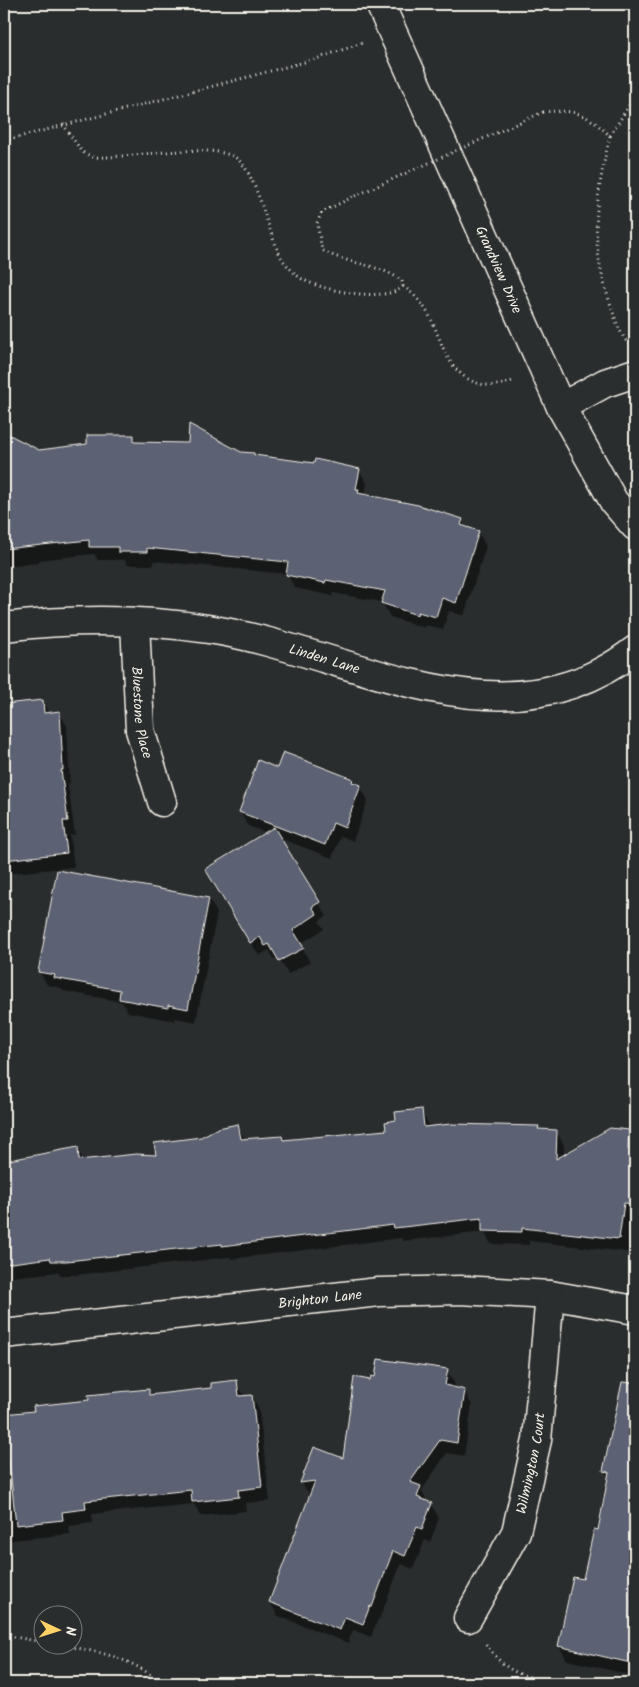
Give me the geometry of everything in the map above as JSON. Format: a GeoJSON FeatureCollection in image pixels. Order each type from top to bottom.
{"type":"FeatureCollection","features":[{"type":"Feature","properties":{"kind":"street","name":"Grandview Drive"},"geometry":{"type":"LineString","coordinates":[[380,4],[540,365],[614,502],[635,526]]}},
{"type":"Feature","properties":{"kind":"street"},"geometry":{"type":"LineString","coordinates":[[561,407],[606,383],[635,372]]}},
{"type":"Feature","properties":{"kind":"street","name":"Linden Lane"},"geometry":{"type":"LineString","coordinates":[[4,627],[135,622],[208,629],[292,647],[413,686],[458,694],[519,696],[584,681],[635,650]]}},
{"type":"Feature","properties":{"kind":"street","name":"Bluestone Place"},"geometry":{"type":"LineString","coordinates":[[135,622],[140,730],[162,802]]}},
{"type":"Feature","properties":{"kind":"street","name":"Brighton Lane"},"geometry":{"type":"LineString","coordinates":[[4,1334],[380,1292],[460,1290],[550,1295],[635,1310]]}},
{"type":"Feature","properties":{"kind":"street","name":"Wilmington Court"},"geometry":{"type":"LineString","coordinates":[[468,1618],[516,1532],[537,1440],[550,1295]]}},
{"type":"Feature","properties":{"kind":"path"},"geometry":{"type":"LineString","coordinates":[[4,141],[316,59],[392,32]]}},
{"type":"Feature","properties":{"kind":"path"},"geometry":{"type":"LineString","coordinates":[[630,346],[620,333],[600,272],[595,226],[598,184],[610,136],[630,104],[635,101]]}},
{"type":"Feature","properties":{"kind":"path"},"geometry":{"type":"LineString","coordinates":[[540,365],[507,383],[495,386],[476,384],[452,364],[428,314],[416,296],[403,286],[402,280],[391,272],[334,257],[322,250],[318,223],[322,212],[543,112],[567,110],[594,121],[610,136]]}},
{"type":"Feature","properties":{"kind":"path"},"geometry":{"type":"LineString","coordinates":[[63,124],[82,152],[93,156],[107,158],[208,150],[236,158],[250,173],[271,235],[282,259],[299,277],[327,289],[350,293],[391,293],[400,290],[403,286]]}},
{"type":"Feature","properties":{"kind":"path"},"geometry":{"type":"LineString","coordinates":[[468,1618],[497,1660],[511,1671],[552,1683]]}},
{"type":"Feature","properties":{"kind":"path"},"geometry":{"type":"LineString","coordinates":[[4,1635],[32,1640]]}},
{"type":"Feature","properties":{"kind":"path"},"geometry":{"type":"LineString","coordinates":[[82,1649],[116,1656],[150,1674],[162,1683]]}},
{"type":"Feature","properties":{"kind":"building"},"geometry":{"type":"Polygon","coordinates":[[[189,424],[241,452],[314,463],[315,459],[360,469],[356,489],[359,489],[358,493],[418,505],[463,519],[461,525],[479,531],[456,603],[442,598],[436,617],[418,612],[417,615],[381,603],[385,591],[326,580],[325,583],[286,575],[288,562],[147,548],[147,552],[118,552],[118,547],[89,547],[89,540],[4,549],[4,432],[39,450],[87,444],[87,435],[134,435],[134,442],[188,443],[189,424]]]}},
{"type":"Feature","properties":{"kind":"building"},"geometry":{"type":"Polygon","coordinates":[[[43,700],[44,713],[60,711],[63,770],[61,770],[68,821],[63,821],[67,853],[4,860],[4,704],[43,700]]]}},
{"type":"Feature","properties":{"kind":"building"},"geometry":{"type":"Polygon","coordinates":[[[283,752],[353,779],[352,782],[361,785],[345,828],[333,823],[325,845],[239,812],[258,760],[277,768],[283,752]]]}},
{"type":"Feature","properties":{"kind":"building"},"geometry":{"type":"Polygon","coordinates":[[[274,827],[320,902],[312,907],[317,914],[293,930],[304,948],[279,961],[269,944],[265,946],[260,937],[250,943],[205,869],[274,827]]]}},
{"type":"Feature","properties":{"kind":"building"},"geometry":{"type":"Polygon","coordinates":[[[57,870],[209,898],[188,1009],[168,1005],[168,1008],[119,999],[120,990],[54,978],[55,975],[38,972],[57,870]]]}},
{"type":"Feature","properties":{"kind":"building"},"geometry":{"type":"Polygon","coordinates":[[[422,1109],[424,1127],[451,1124],[539,1126],[538,1129],[557,1130],[556,1159],[610,1128],[629,1130],[628,1149],[635,1150],[635,1204],[624,1203],[619,1239],[522,1228],[522,1232],[482,1231],[482,1218],[394,1228],[393,1225],[222,1246],[222,1244],[67,1261],[51,1261],[50,1258],[4,1264],[4,1161],[78,1147],[79,1160],[136,1154],[156,1155],[154,1143],[201,1137],[218,1128],[238,1124],[241,1139],[282,1136],[283,1140],[386,1130],[385,1122],[396,1120],[395,1112],[422,1109]]]}},
{"type":"Feature","properties":{"kind":"building"},"geometry":{"type":"Polygon","coordinates":[[[378,1359],[448,1369],[445,1385],[465,1390],[457,1443],[440,1440],[410,1482],[421,1486],[417,1497],[432,1503],[422,1529],[417,1527],[405,1556],[393,1551],[372,1607],[370,1606],[363,1624],[345,1617],[340,1630],[269,1602],[315,1481],[300,1483],[314,1447],[343,1458],[354,1377],[370,1380],[371,1376],[375,1377],[378,1359]]]}},
{"type":"Feature","properties":{"kind":"building"},"geometry":{"type":"Polygon","coordinates":[[[237,1380],[239,1396],[252,1395],[262,1487],[238,1490],[239,1497],[192,1502],[191,1490],[85,1501],[86,1509],[62,1512],[63,1520],[16,1525],[4,1414],[34,1411],[33,1406],[89,1400],[88,1395],[149,1389],[149,1395],[211,1388],[211,1383],[237,1380]]]}},
{"type":"Feature","properties":{"kind":"building"},"geometry":{"type":"Polygon","coordinates":[[[622,1382],[635,1383],[635,1664],[558,1646],[573,1577],[583,1579],[594,1529],[598,1530],[609,1472],[603,1471],[622,1382]]]}}]}
